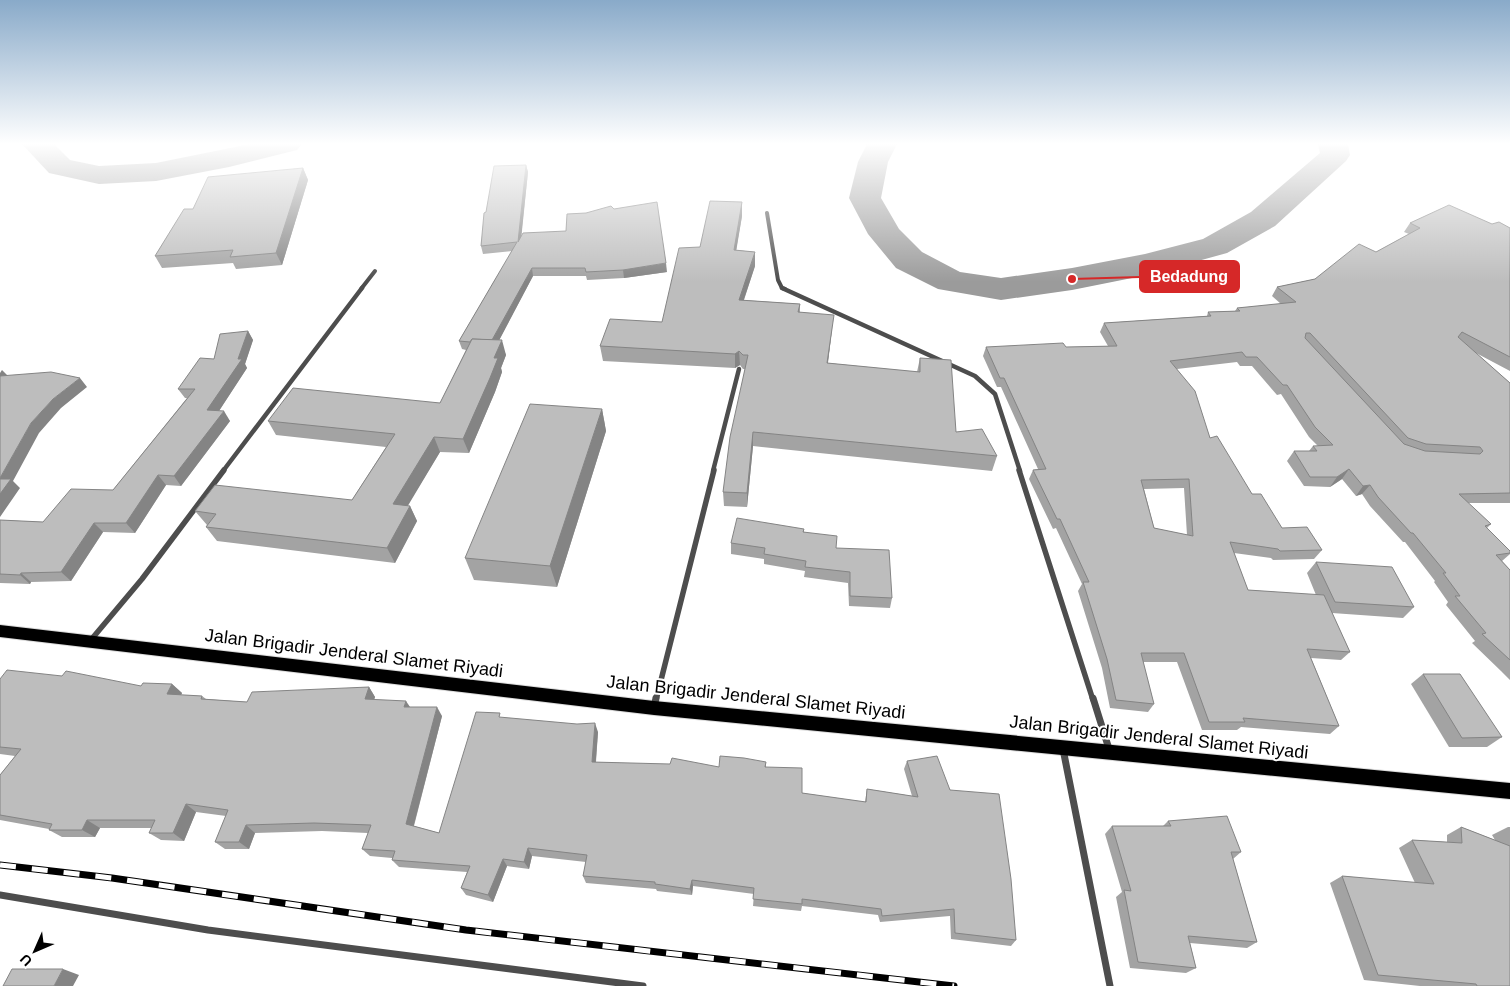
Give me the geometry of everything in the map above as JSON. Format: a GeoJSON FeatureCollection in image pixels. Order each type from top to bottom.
{"type":"FeatureCollection","features":[{"type":"Feature","properties":{"kind":"main road","name":"Jalan Brigadir Jenderal Slamet Riyadi"},"geometry":{"type":"LineString","coordinates":[[0,630],[654,708],[1510,791]]}},
{"type":"Feature","properties":{"kind":"street"},"geometry":{"type":"LineString","coordinates":[[767,213],[778,280],[782,288],[975,376],[995,394],[1110,752]]}},
{"type":"Feature","properties":{"kind":"street"},"geometry":{"type":"LineString","coordinates":[[90,641],[142,579],[374,271]]}},
{"type":"Feature","properties":{"kind":"street"},"geometry":{"type":"LineString","coordinates":[[654,708],[739,369]]}},
{"type":"Feature","properties":{"kind":"street"},"geometry":{"type":"LineString","coordinates":[[1063,747],[1110,986]]}},
{"type":"Feature","properties":{"kind":"street"},"geometry":{"type":"LineString","coordinates":[[0,895],[208,930],[643,986]]}},
{"type":"Feature","properties":{"kind":"building"},"geometry":{"type":"Polygon","coordinates":[[[202,190],[296,190],[276,253],[230,257],[233,250],[155,256],[184,209],[193,209],[202,190]]]}},
{"type":"Feature","properties":{"kind":"building"},"geometry":{"type":"Polygon","coordinates":[[[490,190],[523,190],[518,242],[523,233],[566,231],[567,214],[586,213],[611,206],[614,209],[657,202],[666,263],[623,270],[586,272],[585,268],[532,268],[492,340],[472,339],[470,342],[459,341],[517,242],[481,246],[484,213],[486,212],[490,190]]]}},
{"type":"Feature","properties":{"kind":"building"},"geometry":{"type":"Polygon","coordinates":[[[710,201],[742,202],[734,250],[755,252],[739,300],[800,304],[798,312],[834,315],[827,363],[920,372],[920,358],[951,360],[956,432],[982,429],[997,456],[753,432],[747,493],[723,492],[730,437],[748,355],[743,355],[739,351],[735,354],[600,346],[610,319],[662,322],[679,248],[700,247],[710,201]]]}},
{"type":"Feature","properties":{"kind":"building"},"geometry":{"type":"Polygon","coordinates":[[[1449,205],[1492,224],[1499,222],[1510,228],[1510,357],[1462,332],[1458,337],[1510,383],[1510,493],[1459,494],[1491,524],[1485,526],[1510,551],[1510,553],[1496,555],[1510,570],[1510,660],[1482,634],[1486,633],[1455,596],[1460,596],[1443,573],[1446,573],[1413,533],[1378,497],[1370,485],[1363,486],[1349,469],[1337,477],[1310,477],[1294,451],[1317,451],[1313,446],[1333,445],[1315,427],[1287,385],[1283,385],[1257,357],[1246,357],[1242,352],[1170,361],[1195,391],[1210,438],[1217,436],[1252,494],[1261,494],[1282,528],[1307,527],[1322,550],[1280,551],[1278,549],[1230,542],[1248,590],[1324,595],[1350,652],[1307,649],[1339,726],[1243,718],[1245,722],[1209,722],[1184,653],[1141,653],[1154,704],[1116,700],[1107,659],[1083,582],[1089,582],[1060,519],[1057,519],[1033,470],[1046,469],[1004,378],[1000,378],[986,347],[1063,343],[1066,347],[1117,346],[1104,323],[1211,316],[1208,312],[1240,311],[1237,308],[1296,302],[1277,287],[1315,279],[1359,244],[1376,252],[1420,228],[1410,223],[1449,205]],[[1306,333],[1305,338],[1404,444],[1425,451],[1480,454],[1483,451],[1480,447],[1426,444],[1408,438],[1310,333],[1306,333]],[[1189,479],[1141,480],[1154,528],[1193,536],[1189,479]]]}},
{"type":"Feature","properties":{"kind":"building"},"geometry":{"type":"Polygon","coordinates":[[[248,331],[238,359],[242,359],[207,410],[224,411],[174,476],[158,475],[126,523],[94,523],[61,572],[21,573],[20,575],[0,574],[0,520],[43,522],[71,489],[113,490],[195,389],[178,389],[200,358],[214,359],[220,334],[248,331]]]}},
{"type":"Feature","properties":{"kind":"building"},"geometry":{"type":"Polygon","coordinates":[[[472,339],[502,340],[494,358],[498,358],[490,378],[463,439],[434,437],[393,504],[410,506],[387,548],[206,527],[216,514],[195,511],[215,485],[352,500],[395,434],[268,421],[293,388],[440,403],[472,339]]]}},
{"type":"Feature","properties":{"kind":"building"},"geometry":{"type":"Polygon","coordinates":[[[51,372],[80,378],[53,399],[31,423],[0,478],[0,376],[51,372]]]}},
{"type":"Feature","properties":{"kind":"building"},"geometry":{"type":"Polygon","coordinates":[[[530,404],[602,409],[550,566],[465,558],[530,404]]]}},
{"type":"Feature","properties":{"kind":"building"},"geometry":{"type":"Polygon","coordinates":[[[0,479],[11,479],[0,494],[0,479]]]}},
{"type":"Feature","properties":{"kind":"building"},"geometry":{"type":"Polygon","coordinates":[[[737,518],[804,529],[803,532],[837,536],[836,548],[889,550],[892,598],[850,596],[850,572],[805,567],[806,561],[764,554],[765,548],[731,543],[737,518]]]}},
{"type":"Feature","properties":{"kind":"building"},"geometry":{"type":"Polygon","coordinates":[[[1316,562],[1392,567],[1414,607],[1335,602],[1316,562]]]}},
{"type":"Feature","properties":{"kind":"building"},"geometry":{"type":"Polygon","coordinates":[[[7,670],[62,676],[66,671],[141,686],[143,683],[172,684],[167,694],[202,696],[201,699],[247,702],[252,692],[369,687],[365,699],[406,701],[404,707],[437,707],[406,824],[439,833],[476,712],[500,713],[499,717],[577,724],[595,723],[592,762],[670,764],[672,758],[719,767],[720,756],[744,758],[766,762],[765,767],[802,768],[802,793],[866,802],[867,789],[918,797],[907,761],[937,756],[950,790],[999,794],[1011,879],[1016,940],[955,933],[954,909],[882,916],[881,909],[802,899],[802,904],[753,899],[754,888],[692,880],[690,889],[655,884],[655,882],[583,876],[587,855],[528,848],[524,862],[503,859],[488,895],[461,888],[470,866],[392,860],[395,851],[362,849],[371,825],[314,823],[246,825],[239,842],[215,842],[228,810],[186,804],[173,833],[149,833],[155,820],[87,820],[82,830],[49,830],[52,824],[0,815],[0,775],[21,749],[0,747],[0,679],[7,670]]]}},
{"type":"Feature","properties":{"kind":"building"},"geometry":{"type":"Polygon","coordinates":[[[1423,674],[1460,674],[1502,737],[1462,738],[1423,674]]]}},
{"type":"Feature","properties":{"kind":"building"},"geometry":{"type":"Polygon","coordinates":[[[1227,816],[1241,852],[1231,852],[1257,942],[1188,936],[1196,968],[1138,962],[1124,890],[1131,891],[1112,826],[1171,826],[1168,821],[1227,816]]]}},
{"type":"Feature","properties":{"kind":"building"},"geometry":{"type":"Polygon","coordinates":[[[1461,827],[1510,846],[1510,986],[1477,986],[1476,984],[1378,975],[1342,876],[1434,884],[1412,840],[1462,843],[1461,827]]]}},
{"type":"Feature","properties":{"kind":"building"},"geometry":{"type":"Polygon","coordinates":[[[12,969],[63,969],[54,986],[3,986],[12,969]]]}},
{"type":"Feature","properties":{"kind":"waterway"},"geometry":{"type":"LineString","coordinates":[[867,190],[865,198],[885,234],[909,260],[951,281],[1001,289],[1072,279],[1147,264],[1215,246],[1263,219],[1296,190]]}},
{"type":"Feature","properties":{"kind":"railway"},"geometry":{"type":"LineString","coordinates":[[0,865],[112,878],[466,930],[954,986]]}},
{"type":"Feature","properties":{"kind":"place","name":"Bedadung"},"geometry":{"type":"Point","coordinates":[1072,279]}}]}
